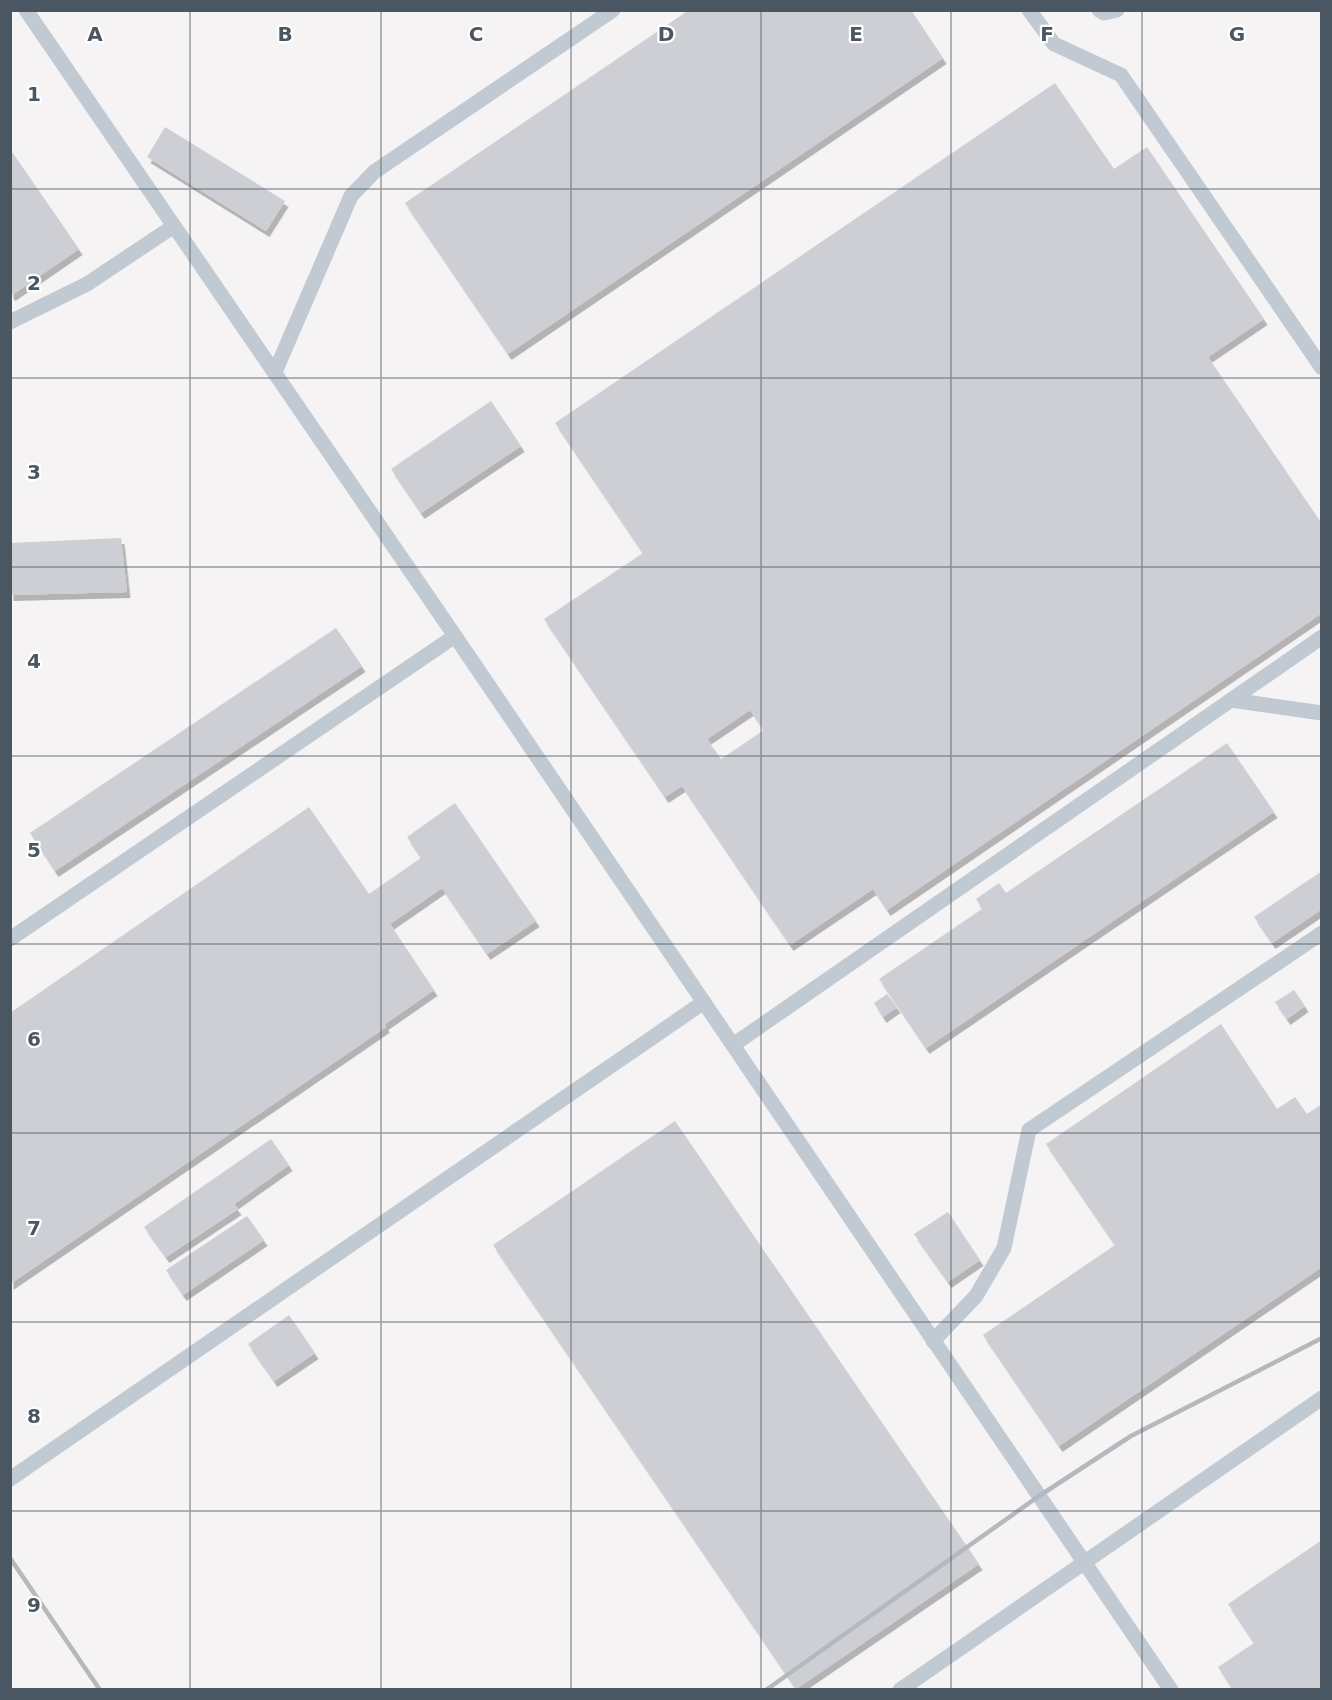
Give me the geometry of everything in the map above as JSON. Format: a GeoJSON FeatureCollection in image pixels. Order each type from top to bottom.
{"type":"FeatureCollection","features":[{"type":"Feature","properties":{"kind":"lane"},"geometry":{"type":"LineString","coordinates":[[26,10],[1171,1689]]}},
{"type":"Feature","properties":{"kind":"lane"},"geometry":{"type":"LineString","coordinates":[[275,372],[351,196],[374,172],[613,10]]}},
{"type":"Feature","properties":{"kind":"lane"},"geometry":{"type":"LineString","coordinates":[[1029,10],[1054,44],[1121,75],[1322,368]]}},
{"type":"Feature","properties":{"kind":"lane"},"geometry":{"type":"LineString","coordinates":[[1100,10],[1104,13],[1117,10]]}},
{"type":"Feature","properties":{"kind":"lane"},"geometry":{"type":"LineString","coordinates":[[10,322],[87,284],[174,226]]}},
{"type":"Feature","properties":{"kind":"lane"},"geometry":{"type":"LineString","coordinates":[[10,939],[455,636]]}},
{"type":"Feature","properties":{"kind":"lane"},"geometry":{"type":"LineString","coordinates":[[733,1045],[1322,637]]}},
{"type":"Feature","properties":{"kind":"lane"},"geometry":{"type":"LineString","coordinates":[[1231,700],[1322,713]]}},
{"type":"Feature","properties":{"kind":"lane"},"geometry":{"type":"LineString","coordinates":[[933,1341],[976,1296],[1004,1248],[1029,1130],[1322,933]]}},
{"type":"Feature","properties":{"kind":"lane"},"geometry":{"type":"LineString","coordinates":[[10,1479],[704,1002]]}},
{"type":"Feature","properties":{"kind":"lane"},"geometry":{"type":"LineString","coordinates":[[900,1689],[1322,1398]]}},
{"type":"Feature","properties":{"kind":"building"},"geometry":{"type":"Polygon","coordinates":[[[689,10],[911,10],[943,58],[508,354],[405,203],[689,10]]]}},
{"type":"Feature","properties":{"kind":"building"},"geometry":{"type":"Polygon","coordinates":[[[1055,83],[1114,169],[1147,147],[1264,319],[1208,357],[1322,524],[1322,613],[887,910],[873,889],[790,945],[682,786],[665,797],[544,619],[643,553],[555,423],[1055,83]],[[750,710],[707,739],[721,759],[764,730],[750,710]]]}},
{"type":"Feature","properties":{"kind":"building"},"geometry":{"type":"Polygon","coordinates":[[[165,127],[285,201],[266,231],[147,157],[165,127]]]}},
{"type":"Feature","properties":{"kind":"building"},"geometry":{"type":"Polygon","coordinates":[[[10,149],[79,249],[12,295],[10,293],[10,149]]]}},
{"type":"Feature","properties":{"kind":"building"},"geometry":{"type":"Polygon","coordinates":[[[491,401],[521,446],[421,513],[391,469],[491,401]]]}},
{"type":"Feature","properties":{"kind":"building"},"geometry":{"type":"Polygon","coordinates":[[[121,538],[127,592],[10,595],[10,543],[121,538]]]}},
{"type":"Feature","properties":{"kind":"building"},"geometry":{"type":"Polygon","coordinates":[[[336,628],[362,666],[55,871],[30,833],[336,628]]]}},
{"type":"Feature","properties":{"kind":"building"},"geometry":{"type":"Polygon","coordinates":[[[1227,743],[1274,812],[926,1048],[879,979],[982,909],[976,899],[999,883],[1006,893],[1227,743]]]}},
{"type":"Feature","properties":{"kind":"building"},"geometry":{"type":"Polygon","coordinates":[[[455,803],[536,921],[487,954],[442,888],[390,924],[434,990],[385,1024],[386,1027],[10,1284],[10,1013],[309,807],[369,894],[421,858],[407,837],[455,803]]]}},
{"type":"Feature","properties":{"kind":"building"},"geometry":{"type":"Polygon","coordinates":[[[1322,871],[1322,909],[1272,943],[1254,917],[1322,871]]]}},
{"type":"Feature","properties":{"kind":"building"},"geometry":{"type":"Polygon","coordinates":[[[1294,990],[1305,1006],[1287,1019],[1275,1002],[1294,990]]]}},
{"type":"Feature","properties":{"kind":"building"},"geometry":{"type":"Polygon","coordinates":[[[887,994],[897,1007],[883,1017],[874,1003],[887,994]]]}},
{"type":"Feature","properties":{"kind":"building"},"geometry":{"type":"Polygon","coordinates":[[[1221,1024],[1277,1109],[1295,1097],[1307,1114],[1322,1104],[1322,1267],[1059,1446],[983,1335],[1115,1245],[1046,1144],[1221,1024]]]}},
{"type":"Feature","properties":{"kind":"building"},"geometry":{"type":"Polygon","coordinates":[[[675,1121],[979,1564],[796,1689],[493,1245],[675,1121]]]}},
{"type":"Feature","properties":{"kind":"building"},"geometry":{"type":"Polygon","coordinates":[[[271,1139],[289,1165],[234,1204],[238,1209],[166,1257],[144,1227],[271,1139]]]}},
{"type":"Feature","properties":{"kind":"building"},"geometry":{"type":"Polygon","coordinates":[[[948,1212],[980,1260],[948,1282],[914,1234],[948,1212]]]}},
{"type":"Feature","properties":{"kind":"building"},"geometry":{"type":"Polygon","coordinates":[[[247,1216],[264,1240],[183,1295],[166,1270],[247,1216]]]}},
{"type":"Feature","properties":{"kind":"building"},"geometry":{"type":"Polygon","coordinates":[[[289,1315],[315,1353],[274,1381],[248,1344],[289,1315]]]}},
{"type":"Feature","properties":{"kind":"building"},"geometry":{"type":"Polygon","coordinates":[[[1322,1540],[1322,1690],[1233,1690],[1218,1667],[1254,1643],[1228,1604],[1322,1540]]]}},
{"type":"Feature","properties":{"kind":"railway"},"geometry":{"type":"LineString","coordinates":[[766,1690],[1039,1496],[1131,1436],[1322,1338]]}},
{"type":"Feature","properties":{"kind":"railway"},"geometry":{"type":"LineString","coordinates":[[10,1558],[100,1690]]}}]}
